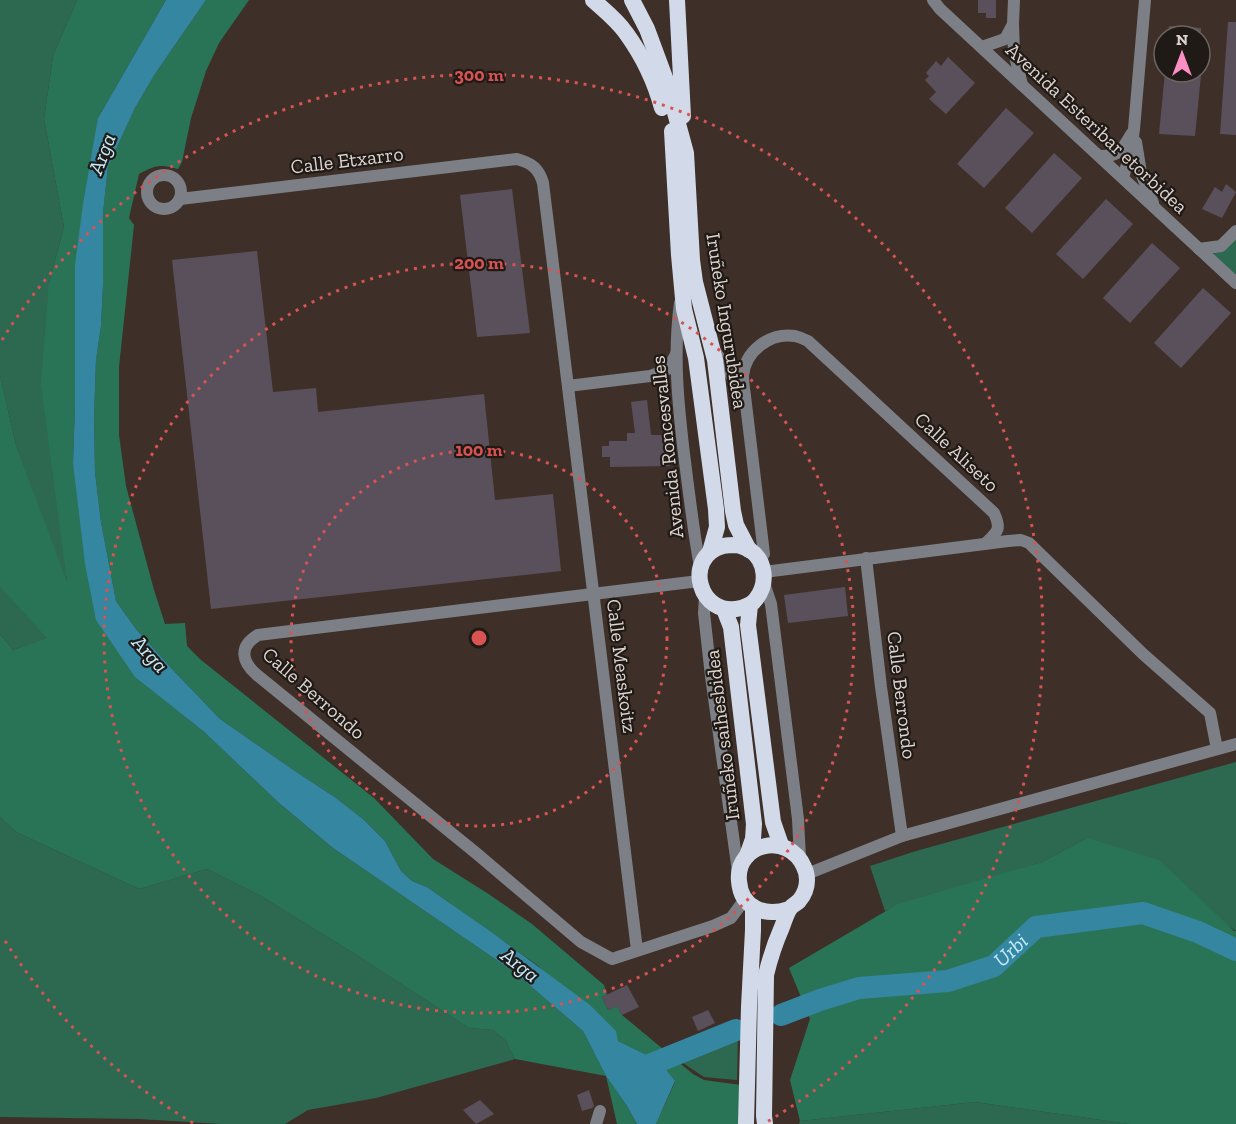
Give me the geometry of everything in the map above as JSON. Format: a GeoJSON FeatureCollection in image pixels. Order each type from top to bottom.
{"type":"FeatureCollection","features":[{"type":"Feature","properties":{"kind":"highway"},"geometry":{"type":"LineString","coordinates":[[592,0],[626,32],[642,58],[657,90],[680,153]]}},
{"type":"Feature","properties":{"kind":"highway","name":"Iruñeko Ingurubidea"},"geometry":{"type":"LineString","coordinates":[[632,0],[647,29],[667,83],[680,153],[695,282],[715,360],[733,511],[736,525],[759,566]]}},
{"type":"Feature","properties":{"kind":"highway"},"geometry":{"type":"LineString","coordinates":[[677,0],[680,153]]}},
{"type":"Feature","properties":{"kind":"highway","name":"Iruñeko Ingurubidea"},"geometry":{"type":"LineString","coordinates":[[680,153],[682,286]]}},
{"type":"Feature","properties":{"kind":"highway"},"geometry":{"type":"LineString","coordinates":[[682,286],[684,309],[696,358],[716,508],[717,527],[710,552]]}},
{"type":"Feature","properties":{"kind":"highway"},"geometry":{"type":"LineString","coordinates":[[736,545],[759,566],[756,601],[735,610],[714,605],[702,582],[704,559],[710,552],[723,546],[736,545]]}},
{"type":"Feature","properties":{"kind":"highway","name":"Iruñeko saihesbidea"},"geometry":{"type":"LineString","coordinates":[[750,605],[748,625],[773,822],[781,845]]}},
{"type":"Feature","properties":{"kind":"highway","name":"Iruñeko saihesbidea"},"geometry":{"type":"LineString","coordinates":[[724,609],[730,627],[754,824],[753,840],[747,856]]}},
{"type":"Feature","properties":{"kind":"highway"},"geometry":{"type":"LineString","coordinates":[[746,1124],[753,930],[749,904],[741,892],[738,875],[747,856],[757,848],[769,844],[781,845],[792,850],[804,866],[807,882],[798,902],[789,909],[768,913],[749,904]]}},
{"type":"Feature","properties":{"kind":"highway"},"geometry":{"type":"LineString","coordinates":[[765,1124],[766,975],[770,956],[789,909]]}},
{"type":"Feature","properties":{"kind":"street","name":"Avenida Esteribar etorbidea"},"geometry":{"type":"LineString","coordinates":[[933,0],[1236,283]]}},
{"type":"Feature","properties":{"kind":"street"},"geometry":{"type":"LineString","coordinates":[[1014,0],[1014,52],[1023,85]]}},
{"type":"Feature","properties":{"kind":"street"},"geometry":{"type":"LineString","coordinates":[[1123,177],[1131,152],[1134,129],[1145,0]]}},
{"type":"Feature","properties":{"kind":"street"},"geometry":{"type":"LineString","coordinates":[[982,47],[1005,39],[1013,24]]}},
{"type":"Feature","properties":{"kind":"street"},"geometry":{"type":"LineString","coordinates":[[1099,156],[1112,157],[1121,151],[1134,129]]}},
{"type":"Feature","properties":{"kind":"street"},"geometry":{"type":"LineString","coordinates":[[1134,129],[1141,173],[1155,208]]}},
{"type":"Feature","properties":{"kind":"street","name":"Calle Etxarro"},"geometry":{"type":"LineString","coordinates":[[180,199],[518,159]]}},
{"type":"Feature","properties":{"kind":"street","name":"Calle Measkoitz"},"geometry":{"type":"LineString","coordinates":[[518,159],[535,166],[543,183],[637,950]]}},
{"type":"Feature","properties":{"kind":"street"},"geometry":{"type":"LineString","coordinates":[[1199,249],[1221,246],[1236,231]]}},
{"type":"Feature","properties":{"kind":"street","name":"Avenida Roncesvalles"},"geometry":{"type":"LineString","coordinates":[[682,286],[676,331],[677,394],[738,875]]}},
{"type":"Feature","properties":{"kind":"street","name":"Calle Aliseto"},"geometry":{"type":"LineString","coordinates":[[745,396],[743,376],[747,361],[756,348],[767,340],[778,337],[794,336],[808,341],[994,513],[999,523],[997,531],[985,544]]}},
{"type":"Feature","properties":{"kind":"street"},"geometry":{"type":"LineString","coordinates":[[711,345],[745,396],[764,554],[759,566],[771,604],[804,866],[902,836],[1236,744]]}},
{"type":"Feature","properties":{"kind":"street"},"geometry":{"type":"LineString","coordinates":[[568,386],[650,376],[668,369],[676,352]]}},
{"type":"Feature","properties":{"kind":"street"},"geometry":{"type":"LineString","coordinates":[[759,566],[866,558],[1021,540],[1029,543],[1143,654],[1210,713],[1217,749]]}},
{"type":"Feature","properties":{"kind":"street","name":"Calle Berrondo"},"geometry":{"type":"LineString","coordinates":[[866,558],[880,687],[902,836]]}},
{"type":"Feature","properties":{"kind":"street","name":"Calle Berrondo"},"geometry":{"type":"LineString","coordinates":[[702,582],[258,635],[248,642],[244,657],[250,669],[257,675],[476,853],[581,942],[612,959],[713,926],[731,918],[749,904]]}},
{"type":"Feature","properties":{"kind":"street"},"geometry":{"type":"LineString","coordinates":[[596,1124],[600,1111]]}},
{"type":"Feature","properties":{"kind":"green space"},"geometry":{"type":"Polygon","coordinates":[[[0,0],[77,0],[53,56],[44,119],[64,227],[49,283],[67,586],[16,445],[0,375],[0,0]]]}},
{"type":"Feature","properties":{"kind":"green space"},"geometry":{"type":"Polygon","coordinates":[[[77,0],[166,0],[98,118],[75,406],[73,463],[138,679],[203,731],[279,803],[333,848],[514,972],[583,1031],[606,1076],[515,1059],[506,1041],[493,1030],[469,1028],[261,896],[207,869],[139,889],[16,832],[0,817],[0,634],[13,650],[47,638],[0,586],[0,375],[16,445],[67,582],[41,384],[49,283],[64,227],[44,119],[53,56],[77,0]]]}},
{"type":"Feature","properties":{"kind":"green space"},"geometry":{"type":"Polygon","coordinates":[[[206,0],[249,0],[219,43],[206,71],[191,118],[182,162],[178,169],[158,166],[139,174],[129,218],[134,225],[119,367],[119,435],[126,486],[165,624],[185,623],[187,646],[201,660],[374,798],[433,859],[532,924],[604,985],[607,995],[602,997],[608,1010],[617,1006],[622,1015],[693,1074],[704,1080],[741,1085],[738,1124],[656,1124],[675,1082],[659,1061],[618,1041],[537,965],[427,887],[412,881],[401,871],[385,841],[363,819],[220,719],[136,629],[116,601],[101,522],[95,472],[96,359],[101,326],[103,213],[108,165],[135,108],[155,74],[206,0]]]}},
{"type":"Feature","properties":{"kind":"green space"},"geometry":{"type":"Polygon","coordinates":[[[1236,238],[1236,276],[1213,255],[1214,252],[1236,238]]]}},
{"type":"Feature","properties":{"kind":"green space"},"geometry":{"type":"Polygon","coordinates":[[[0,576],[48,638],[13,650],[0,634],[0,576]]]}},
{"type":"Feature","properties":{"kind":"green space"},"geometry":{"type":"Polygon","coordinates":[[[1236,762],[1236,931],[1087,838],[1042,862],[885,911],[870,866],[916,851],[1236,762]]]}},
{"type":"Feature","properties":{"kind":"green space"},"geometry":{"type":"Polygon","coordinates":[[[0,817],[16,832],[139,889],[207,869],[261,896],[469,1028],[493,1030],[506,1041],[515,1059],[376,1098],[308,1110],[285,1124],[0,1117],[0,817]]]}},
{"type":"Feature","properties":{"kind":"green space"},"geometry":{"type":"Polygon","coordinates":[[[1087,838],[1159,860],[1236,931],[1236,1124],[1129,1124],[975,1102],[800,1121],[790,1080],[810,1019],[789,968],[898,904],[1042,862],[1087,838]]]}},
{"type":"Feature","properties":{"kind":"green space"},"geometry":{"type":"Polygon","coordinates":[[[738,1031],[737,1080],[704,1077],[674,1057],[738,1031]]]}},
{"type":"Feature","properties":{"kind":"green space"},"geometry":{"type":"Polygon","coordinates":[[[606,1076],[627,1106],[637,1124],[617,1124],[606,1076]]]}},
{"type":"Feature","properties":{"kind":"green space"},"geometry":{"type":"Polygon","coordinates":[[[975,1102],[1129,1124],[799,1124],[800,1121],[975,1102]]]}},
{"type":"Feature","properties":{"kind":"water","name":"Arga"},"geometry":{"type":"Polygon","coordinates":[[[166,0],[206,0],[155,74],[135,108],[108,166],[103,213],[103,285],[101,326],[96,360],[94,417],[95,472],[101,522],[116,601],[136,629],[220,719],[363,819],[385,841],[401,871],[412,881],[427,887],[590,1005],[616,1031],[618,1041],[659,1061],[675,1081],[656,1124],[637,1124],[606,1076],[583,1031],[514,972],[333,848],[279,803],[203,731],[135,677],[96,620],[85,564],[73,463],[75,265],[98,118],[166,0]]]}},
{"type":"Feature","properties":{"kind":"building"},"geometry":{"type":"Polygon","coordinates":[[[978,0],[996,0],[996,18],[986,18],[986,13],[978,13],[978,0]]]}},
{"type":"Feature","properties":{"kind":"building"},"geometry":{"type":"Polygon","coordinates":[[[1228,22],[1236,22],[1236,135],[1220,134],[1228,22]]]}},
{"type":"Feature","properties":{"kind":"building"},"geometry":{"type":"Polygon","coordinates":[[[948,57],[975,83],[946,114],[929,99],[936,92],[925,80],[929,76],[926,73],[936,61],[941,66],[948,57]]]}},
{"type":"Feature","properties":{"kind":"building"},"geometry":{"type":"Polygon","coordinates":[[[1164,84],[1200,84],[1195,136],[1159,134],[1164,84]]]}},
{"type":"Feature","properties":{"kind":"building"},"geometry":{"type":"Polygon","coordinates":[[[1006,108],[1034,133],[984,188],[957,164],[1006,108]]]}},
{"type":"Feature","properties":{"kind":"building"},"geometry":{"type":"Polygon","coordinates":[[[1054,153],[1082,178],[1032,233],[1005,208],[1054,153]]]}},
{"type":"Feature","properties":{"kind":"building"},"geometry":{"type":"Polygon","coordinates":[[[1226,184],[1236,192],[1222,218],[1202,209],[1215,187],[1222,192],[1226,184]]]}},
{"type":"Feature","properties":{"kind":"building"},"geometry":{"type":"Polygon","coordinates":[[[512,189],[530,333],[477,337],[460,195],[512,189]]]}},
{"type":"Feature","properties":{"kind":"building"},"geometry":{"type":"Polygon","coordinates":[[[1106,199],[1133,224],[1083,279],[1056,254],[1106,199]]]}},
{"type":"Feature","properties":{"kind":"building"},"geometry":{"type":"Polygon","coordinates":[[[1152,243],[1180,268],[1130,323],[1103,298],[1152,243]]]}},
{"type":"Feature","properties":{"kind":"building"},"geometry":{"type":"Polygon","coordinates":[[[257,251],[273,392],[316,388],[318,412],[484,394],[495,500],[553,494],[561,571],[211,609],[172,260],[257,251]]]}},
{"type":"Feature","properties":{"kind":"building"},"geometry":{"type":"Polygon","coordinates":[[[1203,288],[1231,313],[1181,368],[1154,343],[1203,288]]]}},
{"type":"Feature","properties":{"kind":"building"},"geometry":{"type":"Polygon","coordinates":[[[647,400],[651,435],[663,435],[663,438],[669,438],[670,466],[610,467],[610,457],[602,457],[602,446],[609,446],[609,441],[627,441],[627,433],[635,433],[631,402],[647,400]]]}},
{"type":"Feature","properties":{"kind":"building"},"geometry":{"type":"Polygon","coordinates":[[[845,587],[848,616],[788,623],[784,595],[845,587]]]}},
{"type":"Feature","properties":{"kind":"building"},"geometry":{"type":"Polygon","coordinates":[[[627,985],[639,1007],[622,1015],[617,1006],[608,1010],[602,997],[627,985]]]}},
{"type":"Feature","properties":{"kind":"building"},"geometry":{"type":"Polygon","coordinates":[[[708,1010],[715,1023],[698,1031],[692,1017],[708,1010]]]}},
{"type":"Feature","properties":{"kind":"building"},"geometry":{"type":"Polygon","coordinates":[[[589,1090],[594,1106],[582,1111],[577,1095],[589,1090]]]}},
{"type":"Feature","properties":{"kind":"building"},"geometry":{"type":"Polygon","coordinates":[[[480,1100],[494,1114],[476,1124],[463,1110],[480,1100]]]}},
{"type":"Feature","properties":{"kind":"waterway","name":"Urbi"},"geometry":{"type":"LineString","coordinates":[[781,1015],[859,988],[948,981],[994,966],[1036,927],[1143,913],[1198,932],[1236,950]]}},
{"type":"Feature","properties":{"kind":"waterway","name":"Urbi"},"geometry":{"type":"LineString","coordinates":[[632,1072],[736,1030]]}}]}
